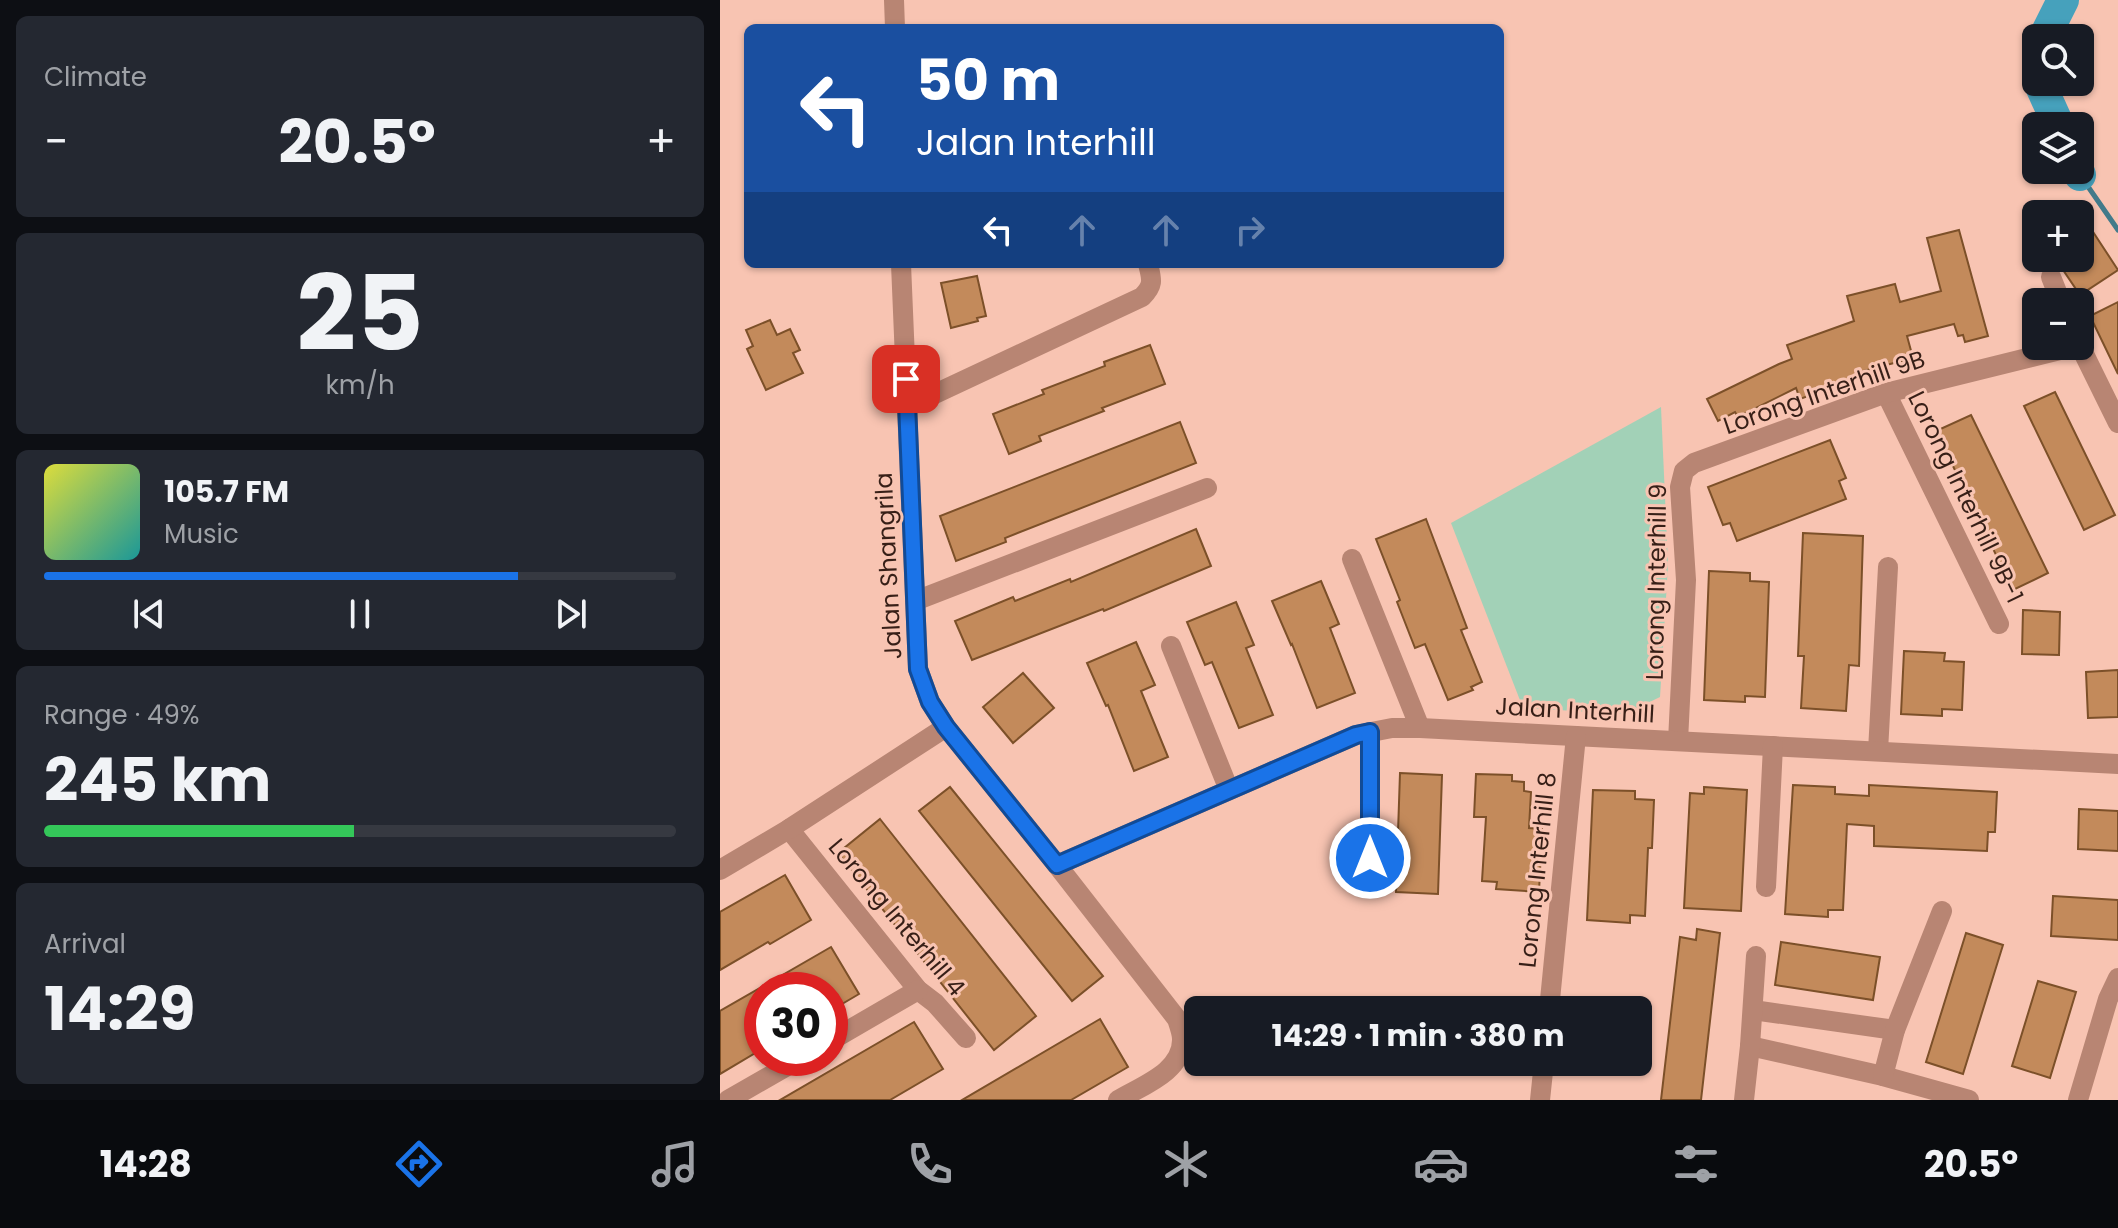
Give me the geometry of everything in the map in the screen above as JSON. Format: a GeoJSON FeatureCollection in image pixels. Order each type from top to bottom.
{"type":"FeatureCollection","features":[{"type":"Feature","properties":{"kind":"street"},"geometry":{"type":"LineString","coordinates":[[894,0],[895,24]]}},
{"type":"Feature","properties":{"kind":"street","name":"Jalan Shangrila"},"geometry":{"type":"LineString","coordinates":[[901,268],[918,669],[930,702],[946,727],[1177,1019],[1182,1038],[1180,1052],[1169,1070],[1118,1100]]}},
{"type":"Feature","properties":{"kind":"street"},"geometry":{"type":"LineString","coordinates":[[907,407],[1142,297],[1150,289],[1152,278],[1149,268]]}},
{"type":"Feature","properties":{"kind":"street"},"geometry":{"type":"LineString","coordinates":[[2051,277],[2055,288]]}},
{"type":"Feature","properties":{"kind":"street","name":"Lorong Interhill 9B"},"geometry":{"type":"LineString","coordinates":[[1684,471],[1694,463],[1886,393],[2022,360]]}},
{"type":"Feature","properties":{"kind":"street"},"geometry":{"type":"LineString","coordinates":[[2085,360],[2118,423]]}},
{"type":"Feature","properties":{"kind":"street","name":"Lorong Interhill 9B-1"},"geometry":{"type":"LineString","coordinates":[[1886,393],[1999,624]]}},
{"type":"Feature","properties":{"kind":"street","name":"Lorong Interhill 9"},"geometry":{"type":"LineString","coordinates":[[1678,741],[1686,580],[1680,487],[1684,471]]}},
{"type":"Feature","properties":{"kind":"street"},"geometry":{"type":"LineString","coordinates":[[915,601],[1207,488]]}},
{"type":"Feature","properties":{"kind":"street"},"geometry":{"type":"LineString","coordinates":[[1352,559],[1420,728]]}},
{"type":"Feature","properties":{"kind":"street"},"geometry":{"type":"LineString","coordinates":[[1878,751],[1888,567]]}},
{"type":"Feature","properties":{"kind":"street"},"geometry":{"type":"LineString","coordinates":[[1171,646],[1229,790]]}},
{"type":"Feature","properties":{"kind":"street"},"geometry":{"type":"LineString","coordinates":[[720,870],[946,727]]}},
{"type":"Feature","properties":{"kind":"street","name":"Jalan Interhill"},"geometry":{"type":"LineString","coordinates":[[1057,865],[1356,735],[1392,728],[2118,764]]}},
{"type":"Feature","properties":{"kind":"street"},"geometry":{"type":"LineString","coordinates":[[1370,732],[1370,858]]}},
{"type":"Feature","properties":{"kind":"street","name":"Lorong Interhill 8"},"geometry":{"type":"LineString","coordinates":[[1550,996],[1576,736]]}},
{"type":"Feature","properties":{"kind":"street"},"geometry":{"type":"LineString","coordinates":[[1766,887],[1773,746]]}},
{"type":"Feature","properties":{"kind":"street","name":"Lorong Interhill 4"},"geometry":{"type":"LineString","coordinates":[[789,829],[918,990],[935,1003],[966,1038]]}},
{"type":"Feature","properties":{"kind":"street"},"geometry":{"type":"LineString","coordinates":[[1883,1076],[1895,1030],[1942,911]]}},
{"type":"Feature","properties":{"kind":"street"},"geometry":{"type":"LineString","coordinates":[[1744,1100],[1756,956]]}},
{"type":"Feature","properties":{"kind":"street"},"geometry":{"type":"LineString","coordinates":[[2078,1100],[2108,999],[2118,978]]}},
{"type":"Feature","properties":{"kind":"street"},"geometry":{"type":"LineString","coordinates":[[848,1031],[918,990]]}},
{"type":"Feature","properties":{"kind":"street"},"geometry":{"type":"LineString","coordinates":[[1753,1010],[1895,1030]]}},
{"type":"Feature","properties":{"kind":"street"},"geometry":{"type":"LineString","coordinates":[[1750,1046],[1883,1076],[1969,1100]]}},
{"type":"Feature","properties":{"kind":"street"},"geometry":{"type":"LineString","coordinates":[[728,1100],[770,1076]]}},
{"type":"Feature","properties":{"kind":"street"},"geometry":{"type":"LineString","coordinates":[[1540,1100],[1543,1076]]}},
{"type":"Feature","properties":{"kind":"green space"},"geometry":{"type":"Polygon","coordinates":[[[1661,407],[1668,565],[1660,697],[1625,714],[1523,708],[1451,523],[1661,407]]]}},
{"type":"Feature","properties":{"kind":"building"},"geometry":{"type":"Polygon","coordinates":[[[1959,230],[1988,336],[1965,342],[1963,335],[1958,336],[1954,324],[1907,336],[1913,358],[1856,373],[1858,378],[1800,399],[1796,388],[1738,417],[1735,412],[1718,421],[1707,399],[1792,359],[1787,345],[1854,321],[1847,296],[1895,284],[1900,302],[1941,291],[1927,238],[1959,230]]]}},
{"type":"Feature","properties":{"kind":"building"},"geometry":{"type":"Polygon","coordinates":[[[2094,233],[2118,270],[2091,288],[2075,288],[2064,272],[2094,272],[2094,233]]]}},
{"type":"Feature","properties":{"kind":"building"},"geometry":{"type":"Polygon","coordinates":[[[977,276],[986,316],[951,328],[941,283],[977,276]]]}},
{"type":"Feature","properties":{"kind":"building"},"geometry":{"type":"Polygon","coordinates":[[[2118,302],[2118,374],[2094,324],[2094,314],[2118,302]]]}},
{"type":"Feature","properties":{"kind":"building"},"geometry":{"type":"Polygon","coordinates":[[[770,320],[777,335],[790,329],[800,350],[793,353],[803,373],[766,390],[747,349],[753,346],[746,330],[770,320]]]}},
{"type":"Feature","properties":{"kind":"building"},"geometry":{"type":"Polygon","coordinates":[[[1150,345],[1165,384],[1039,436],[1041,441],[1009,454],[993,414],[1044,394],[1042,390],[1105,366],[1104,362],[1150,345]]]}},
{"type":"Feature","properties":{"kind":"building"},"geometry":{"type":"Polygon","coordinates":[[[2055,392],[2115,515],[2084,530],[2024,406],[2055,392]]]}},
{"type":"Feature","properties":{"kind":"building"},"geometry":{"type":"Polygon","coordinates":[[[1971,415],[2048,573],[2013,590],[1936,431],[1971,415]]]}},
{"type":"Feature","properties":{"kind":"building"},"geometry":{"type":"Polygon","coordinates":[[[1180,422],[1196,463],[1005,538],[1006,542],[956,561],[940,516],[1180,422]]]}},
{"type":"Feature","properties":{"kind":"building"},"geometry":{"type":"Polygon","coordinates":[[[1830,440],[1846,478],[1839,481],[1846,499],[1737,541],[1730,523],[1723,525],[1708,487],[1830,440]]]}},
{"type":"Feature","properties":{"kind":"building"},"geometry":{"type":"Polygon","coordinates":[[[1426,519],[1467,628],[1461,630],[1482,682],[1471,687],[1473,690],[1448,700],[1425,644],[1415,648],[1376,539],[1426,519]]]}},
{"type":"Feature","properties":{"kind":"building"},"geometry":{"type":"Polygon","coordinates":[[[1196,529],[1211,566],[1104,611],[972,660],[955,621],[1013,597],[1015,601],[1070,579],[1071,582],[1196,529]]]}},
{"type":"Feature","properties":{"kind":"building"},"geometry":{"type":"Polygon","coordinates":[[[1803,533],[1863,536],[1859,666],[1849,665],[1846,711],[1801,708],[1804,656],[1798,656],[1803,533]]]}},
{"type":"Feature","properties":{"kind":"building"},"geometry":{"type":"Polygon","coordinates":[[[1709,571],[1750,573],[1750,581],[1769,582],[1765,697],[1745,696],[1745,702],[1704,700],[1709,571]]]}},
{"type":"Feature","properties":{"kind":"building"},"geometry":{"type":"Polygon","coordinates":[[[1321,581],[1339,624],[1330,628],[1355,693],[1317,708],[1272,601],[1321,581]]]}},
{"type":"Feature","properties":{"kind":"building"},"geometry":{"type":"Polygon","coordinates":[[[1236,602],[1254,645],[1246,648],[1273,715],[1239,728],[1212,662],[1205,665],[1187,622],[1236,602]]]}},
{"type":"Feature","properties":{"kind":"building"},"geometry":{"type":"Polygon","coordinates":[[[2023,610],[2060,612],[2059,655],[2022,654],[2023,610]]]}},
{"type":"Feature","properties":{"kind":"building"},"geometry":{"type":"Polygon","coordinates":[[[1136,642],[1155,685],[1141,691],[1168,757],[1134,771],[1108,705],[1087,663],[1136,642]]]}},
{"type":"Feature","properties":{"kind":"building"},"geometry":{"type":"Polygon","coordinates":[[[1904,651],[1945,653],[1944,661],[1964,662],[1962,710],[1942,709],[1942,716],[1901,714],[1904,651]]]}},
{"type":"Feature","properties":{"kind":"building"},"geometry":{"type":"Polygon","coordinates":[[[2118,670],[2118,717],[2088,718],[2086,672],[2118,670]]]}},
{"type":"Feature","properties":{"kind":"building"},"geometry":{"type":"Polygon","coordinates":[[[1023,673],[1054,708],[1013,743],[983,707],[1023,673]]]}},
{"type":"Feature","properties":{"kind":"building"},"geometry":{"type":"Polygon","coordinates":[[[1400,773],[1442,775],[1438,894],[1396,892],[1400,773]]]}},
{"type":"Feature","properties":{"kind":"building"},"geometry":{"type":"Polygon","coordinates":[[[1476,774],[1512,775],[1512,781],[1524,782],[1524,791],[1531,792],[1529,828],[1542,829],[1539,892],[1496,889],[1497,882],[1482,881],[1486,817],[1474,817],[1476,774]]]}},
{"type":"Feature","properties":{"kind":"building"},"geometry":{"type":"Polygon","coordinates":[[[1793,785],[1835,787],[1835,794],[1869,796],[1869,785],[1997,792],[1995,832],[1988,832],[1987,851],[1874,846],[1874,826],[1847,824],[1843,910],[1828,910],[1828,917],[1785,914],[1793,785]]]}},
{"type":"Feature","properties":{"kind":"building"},"geometry":{"type":"Polygon","coordinates":[[[950,787],[1103,976],[1072,1001],[919,811],[950,787]]]}},
{"type":"Feature","properties":{"kind":"building"},"geometry":{"type":"Polygon","coordinates":[[[1704,787],[1747,790],[1741,911],[1684,908],[1690,793],[1704,794],[1704,787]]]}},
{"type":"Feature","properties":{"kind":"building"},"geometry":{"type":"Polygon","coordinates":[[[1593,790],[1635,791],[1635,799],[1654,800],[1645,916],[1630,915],[1630,923],[1587,920],[1593,790]]]}},
{"type":"Feature","properties":{"kind":"building"},"geometry":{"type":"Polygon","coordinates":[[[2079,809],[2118,811],[2118,851],[2078,849],[2079,809]]]}},
{"type":"Feature","properties":{"kind":"building"},"geometry":{"type":"Polygon","coordinates":[[[880,819],[1036,1016],[994,1050],[838,853],[880,819]]]}},
{"type":"Feature","properties":{"kind":"building"},"geometry":{"type":"Polygon","coordinates":[[[785,875],[811,920],[720,970],[720,912],[785,875]]]}},
{"type":"Feature","properties":{"kind":"building"},"geometry":{"type":"Polygon","coordinates":[[[2053,896],[2118,900],[2118,940],[2051,936],[2053,896]]]}},
{"type":"Feature","properties":{"kind":"building"},"geometry":{"type":"Polygon","coordinates":[[[1697,929],[1720,933],[1701,1100],[1661,1100],[1680,937],[1696,940],[1697,929]]]}},
{"type":"Feature","properties":{"kind":"building"},"geometry":{"type":"Polygon","coordinates":[[[1966,933],[2003,945],[1963,1074],[1926,1062],[1966,933]]]}},
{"type":"Feature","properties":{"kind":"building"},"geometry":{"type":"Polygon","coordinates":[[[1781,942],[1880,957],[1873,1000],[1775,985],[1781,942]]]}},
{"type":"Feature","properties":{"kind":"building"},"geometry":{"type":"Polygon","coordinates":[[[831,947],[846,972],[788,972],[831,947]]]}},
{"type":"Feature","properties":{"kind":"building"},"geometry":{"type":"Polygon","coordinates":[[[848,976],[859,994],[848,1000],[848,976]]]}},
{"type":"Feature","properties":{"kind":"building"},"geometry":{"type":"Polygon","coordinates":[[[2038,981],[2076,992],[2050,1078],[2012,1066],[2038,981]]]}},
{"type":"Feature","properties":{"kind":"building"},"geometry":{"type":"Polygon","coordinates":[[[744,997],[744,1060],[720,1074],[720,1011],[744,997]]]}},
{"type":"Feature","properties":{"kind":"building"},"geometry":{"type":"Polygon","coordinates":[[[1100,1019],[1128,1067],[1071,1100],[962,1100],[1100,1019]]]}},
{"type":"Feature","properties":{"kind":"building"},"geometry":{"type":"Polygon","coordinates":[[[914,1022],[943,1069],[890,1100],[780,1100],[821,1076],[848,1076],[848,1060],[914,1022]]]}},
{"type":"Feature","properties":{"kind":"waterway"},"geometry":{"type":"LineString","coordinates":[[2051,24],[2063,0]]}},
{"type":"Feature","properties":{"kind":"waterway"},"geometry":{"type":"LineString","coordinates":[[2045,96],[2053,112]]}},
{"type":"Feature","properties":{"kind":"waterway"},"geometry":{"type":"LineString","coordinates":[[2086,184],[2118,230]]}},
{"type":"Feature","properties":{"kind":"route"},"geometry":{"type":"LineString","coordinates":[[906,379],[918,669],[930,702],[946,727],[1057,865],[1356,735],[1370,732],[1370,858]]}}]}
